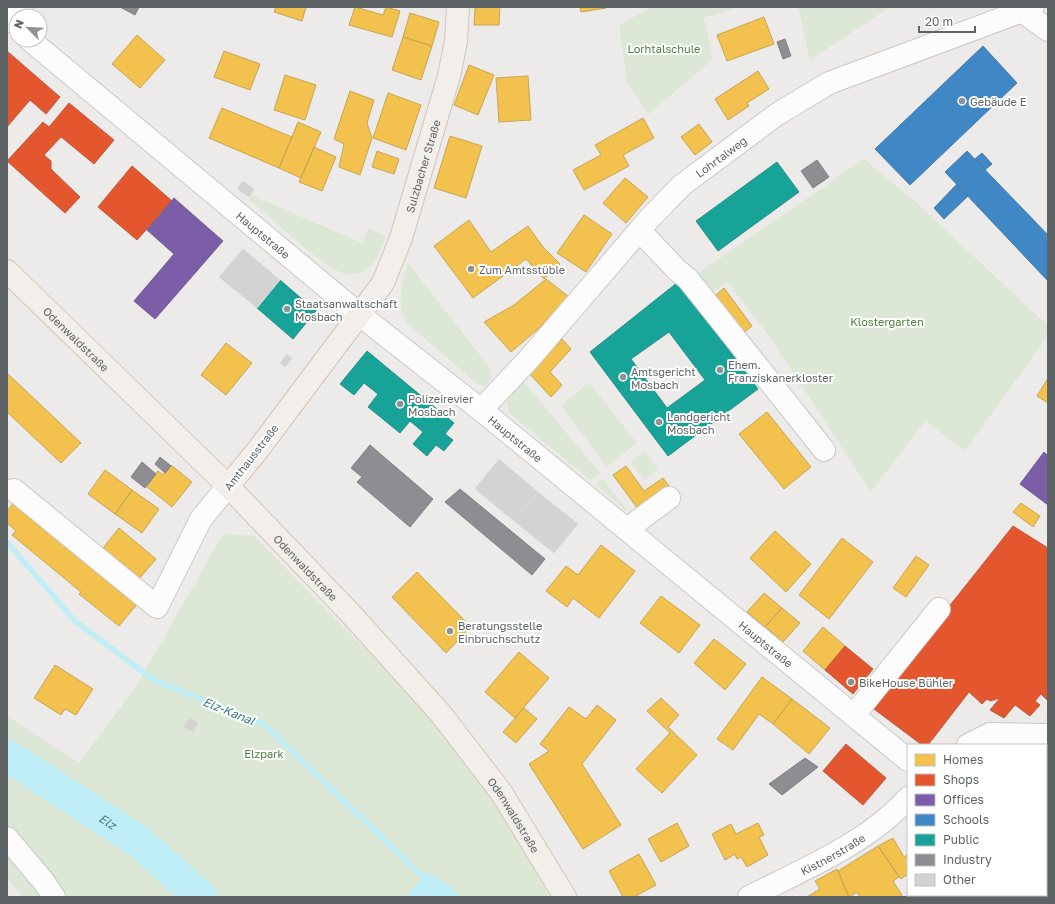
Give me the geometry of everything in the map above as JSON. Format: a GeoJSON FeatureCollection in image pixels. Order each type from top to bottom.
{"type":"FeatureCollection","features":[{"type":"Feature","properties":{"kind":"main road","name":"Sulzbacher Straße"},"geometry":{"type":"LineString","coordinates":[[360,315],[383,284],[401,238],[449,76],[456,42],[458,7]]}},
{"type":"Feature","properties":{"kind":"main road","name":"Odenwaldstraße"},"geometry":{"type":"LineString","coordinates":[[7,271],[228,486],[351,614],[441,714],[501,792],[565,897]]}},
{"type":"Feature","properties":{"kind":"main road","name":"Amthausstraße"},"geometry":{"type":"LineString","coordinates":[[228,486],[257,451],[360,315]]}},
{"type":"Feature","properties":{"kind":"street"},"geometry":{"type":"LineString","coordinates":[[1028,9],[1048,30]]}},
{"type":"Feature","properties":{"kind":"street","name":"Lohrtalweg"},"geometry":{"type":"LineString","coordinates":[[481,410],[528,360],[682,185],[776,115],[829,83],[1028,9]]}},
{"type":"Feature","properties":{"kind":"street","name":"Hauptstraße"},"geometry":{"type":"LineString","coordinates":[[40,48],[360,315],[481,410],[907,759]]}},
{"type":"Feature","properties":{"kind":"street"},"geometry":{"type":"LineString","coordinates":[[640,231],[677,270],[688,279],[824,450]]}},
{"type":"Feature","properties":{"kind":"street","name":"Amthausstraße"},"geometry":{"type":"LineString","coordinates":[[14,490],[156,607],[201,519],[228,486]]}},
{"type":"Feature","properties":{"kind":"street"},"geometry":{"type":"LineString","coordinates":[[627,529],[669,498]]}},
{"type":"Feature","properties":{"kind":"street"},"geometry":{"type":"LineString","coordinates":[[854,715],[939,609]]}},
{"type":"Feature","properties":{"kind":"street"},"geometry":{"type":"LineString","coordinates":[[970,744],[990,734],[1048,735]]}},
{"type":"Feature","properties":{"kind":"street","name":"Kistnerstraße"},"geometry":{"type":"LineString","coordinates":[[749,897],[846,847],[883,822],[907,799]]}},
{"type":"Feature","properties":{"kind":"street"},"geometry":{"type":"LineString","coordinates":[[7,838],[44,882],[54,897]]}},
{"type":"Feature","properties":{"kind":"green space","name":"Lorhtalschule"},"geometry":{"type":"Polygon","coordinates":[[[652,7],[740,7],[704,18],[713,59],[649,114],[627,83],[619,25],[652,7]]]}},
{"type":"Feature","properties":{"kind":"green space"},"geometry":{"type":"Polygon","coordinates":[[[798,7],[890,7],[810,60],[798,7]]]}},
{"type":"Feature","properties":{"kind":"green space","name":"Klostergarten"},"geometry":{"type":"Polygon","coordinates":[[[864,159],[917,203],[1048,326],[1048,335],[965,451],[925,421],[871,492],[769,336],[727,282],[711,293],[697,274],[864,159]]]}},
{"type":"Feature","properties":{"kind":"green space"},"geometry":{"type":"Polygon","coordinates":[[[251,195],[362,243],[368,228],[386,236],[370,267],[359,273],[346,274],[324,263],[311,253],[249,200],[251,195]]]}},
{"type":"Feature","properties":{"kind":"green space"},"geometry":{"type":"Polygon","coordinates":[[[408,263],[487,364],[491,376],[484,386],[476,383],[407,323],[402,309],[401,293],[403,278],[408,263]]]}},
{"type":"Feature","properties":{"kind":"green space"},"geometry":{"type":"Polygon","coordinates":[[[523,381],[600,473],[590,480],[509,413],[507,401],[523,381]]]}},
{"type":"Feature","properties":{"kind":"green space"},"geometry":{"type":"Polygon","coordinates":[[[589,382],[637,443],[607,467],[561,406],[589,382]]]}},
{"type":"Feature","properties":{"kind":"green space"},"geometry":{"type":"Polygon","coordinates":[[[645,451],[658,470],[644,480],[630,462],[645,451]]]}},
{"type":"Feature","properties":{"kind":"green space"},"geometry":{"type":"Polygon","coordinates":[[[603,479],[627,510],[626,511],[595,484],[603,479]]]}},
{"type":"Feature","properties":{"kind":"green space","name":"Elzpark"},"geometry":{"type":"Polygon","coordinates":[[[223,534],[254,536],[448,733],[522,843],[549,897],[460,897],[454,889],[423,876],[406,897],[23,897],[7,878],[7,716],[79,763],[135,688],[223,534]]]}},
{"type":"Feature","properties":{"kind":"water"},"geometry":{"type":"Polygon","coordinates":[[[430,873],[454,889],[460,897],[406,897],[423,876],[430,873]]]}},
{"type":"Feature","properties":{"kind":"building: Homes"},"geometry":{"type":"Polygon","coordinates":[[[276,7],[306,7],[302,21],[274,12],[276,7]]]}},
{"type":"Feature","properties":{"kind":"building: Homes"},"geometry":{"type":"Polygon","coordinates":[[[355,7],[383,15],[386,7],[400,11],[392,37],[349,25],[355,7]]]}},
{"type":"Feature","properties":{"kind":"building: Homes"},"geometry":{"type":"Polygon","coordinates":[[[475,7],[500,7],[499,25],[474,25],[475,7]]]}},
{"type":"Feature","properties":{"kind":"building: Homes"},"geometry":{"type":"Polygon","coordinates":[[[580,7],[606,7],[606,8],[581,12],[580,7]]]}},
{"type":"Feature","properties":{"kind":"building: Homes"},"geometry":{"type":"Polygon","coordinates":[[[410,13],[439,22],[432,46],[403,37],[410,13]]]}},
{"type":"Feature","properties":{"kind":"building: Homes"},"geometry":{"type":"Polygon","coordinates":[[[764,17],[774,44],[727,61],[717,35],[764,17]]]}},
{"type":"Feature","properties":{"kind":"building: Homes"},"geometry":{"type":"Polygon","coordinates":[[[137,35],[165,60],[140,88],[112,64],[137,35]]]}},
{"type":"Feature","properties":{"kind":"building: Homes"},"geometry":{"type":"Polygon","coordinates":[[[403,37],[432,46],[421,80],[392,70],[403,37]]]}},
{"type":"Feature","properties":{"kind":"building: Homes"},"geometry":{"type":"Polygon","coordinates":[[[224,51],[260,64],[250,90],[214,77],[224,51]]]}},
{"type":"Feature","properties":{"kind":"building: Homes"},"geometry":{"type":"Polygon","coordinates":[[[469,65],[494,75],[478,115],[454,105],[469,65]]]}},
{"type":"Feature","properties":{"kind":"building: Homes"},"geometry":{"type":"Polygon","coordinates":[[[758,71],[769,89],[747,103],[749,106],[728,120],[715,99],[758,71]]]}},
{"type":"Feature","properties":{"kind":"building: Homes"},"geometry":{"type":"Polygon","coordinates":[[[285,75],[316,85],[305,120],[274,110],[285,75]]]}},
{"type":"Feature","properties":{"kind":"building: Homes"},"geometry":{"type":"Polygon","coordinates":[[[528,76],[531,120],[499,122],[496,78],[528,76]]]}},
{"type":"Feature","properties":{"kind":"building: Homes"},"geometry":{"type":"Polygon","coordinates":[[[350,91],[374,100],[367,123],[372,138],[360,175],[339,167],[344,144],[334,139],[350,91]]]}},
{"type":"Feature","properties":{"kind":"building: Homes"},"geometry":{"type":"Polygon","coordinates":[[[388,93],[421,105],[406,150],[373,138],[388,93]]]}},
{"type":"Feature","properties":{"kind":"building: Homes"},"geometry":{"type":"Polygon","coordinates":[[[222,108],[292,137],[279,168],[209,138],[222,108]]]}},
{"type":"Feature","properties":{"kind":"building: Homes"},"geometry":{"type":"Polygon","coordinates":[[[643,118],[654,138],[623,155],[629,166],[584,190],[573,170],[601,155],[595,145],[643,118]]]}},
{"type":"Feature","properties":{"kind":"building: Homes"},"geometry":{"type":"Polygon","coordinates":[[[298,122],[321,132],[301,178],[279,168],[298,122]]]}},
{"type":"Feature","properties":{"kind":"building: Homes"},"geometry":{"type":"Polygon","coordinates":[[[699,124],[712,142],[695,155],[681,137],[699,124]]]}},
{"type":"Feature","properties":{"kind":"building: Homes"},"geometry":{"type":"Polygon","coordinates":[[[450,136],[482,146],[466,198],[434,188],[450,136]]]}},
{"type":"Feature","properties":{"kind":"building: Homes"},"geometry":{"type":"Polygon","coordinates":[[[314,147],[336,157],[322,191],[299,182],[314,147]]]}},
{"type":"Feature","properties":{"kind":"building: Homes"},"geometry":{"type":"Polygon","coordinates":[[[377,151],[399,159],[394,174],[372,167],[377,151]]]}},
{"type":"Feature","properties":{"kind":"building: Homes"},"geometry":{"type":"Polygon","coordinates":[[[625,178],[648,197],[626,223],[603,203],[625,178]]]}},
{"type":"Feature","properties":{"kind":"building: Homes"},"geometry":{"type":"Polygon","coordinates":[[[584,215],[612,234],[586,272],[557,253],[584,215]]]}},
{"type":"Feature","properties":{"kind":"building: Homes"},"geometry":{"type":"Polygon","coordinates":[[[469,220],[491,252],[528,226],[543,247],[560,264],[544,279],[526,259],[473,298],[434,246],[469,220]]]}},
{"type":"Feature","properties":{"kind":"building: Homes"},"geometry":{"type":"Polygon","coordinates":[[[546,279],[569,297],[537,330],[511,352],[484,322],[514,305],[546,279]]]}},
{"type":"Feature","properties":{"kind":"building: Homes"},"geometry":{"type":"Polygon","coordinates":[[[724,288],[752,326],[739,337],[711,299],[724,288]]]}},
{"type":"Feature","properties":{"kind":"building: Homes"},"geometry":{"type":"Polygon","coordinates":[[[562,339],[571,349],[550,372],[562,385],[551,397],[529,373],[562,339]]]}},
{"type":"Feature","properties":{"kind":"building: Homes"},"geometry":{"type":"Polygon","coordinates":[[[226,343],[252,363],[226,395],[201,375],[226,343]]]}},
{"type":"Feature","properties":{"kind":"building: Homes"},"geometry":{"type":"Polygon","coordinates":[[[7,373],[81,443],[61,463],[7,412],[7,373]]]}},
{"type":"Feature","properties":{"kind":"building: Homes"},"geometry":{"type":"Polygon","coordinates":[[[1048,378],[1048,403],[1037,396],[1048,378]]]}},
{"type":"Feature","properties":{"kind":"building: Homes"},"geometry":{"type":"Polygon","coordinates":[[[767,412],[811,467],[784,489],[739,434],[767,412]]]}},
{"type":"Feature","properties":{"kind":"building: Homes"},"geometry":{"type":"Polygon","coordinates":[[[171,465],[192,482],[172,507],[146,486],[158,471],[163,475],[171,465]]]}},
{"type":"Feature","properties":{"kind":"building: Homes"},"geometry":{"type":"Polygon","coordinates":[[[626,466],[644,491],[663,478],[672,490],[641,513],[613,475],[626,466]]]}},
{"type":"Feature","properties":{"kind":"building: Homes"},"geometry":{"type":"Polygon","coordinates":[[[105,470],[132,490],[115,514],[88,494],[105,470]]]}},
{"type":"Feature","properties":{"kind":"building: Homes"},"geometry":{"type":"Polygon","coordinates":[[[132,490],[159,509],[142,533],[115,514],[132,490]]]}},
{"type":"Feature","properties":{"kind":"building: Homes"},"geometry":{"type":"Polygon","coordinates":[[[14,502],[138,603],[119,626],[79,594],[81,592],[12,535],[16,531],[7,523],[7,511],[14,502]]]}},
{"type":"Feature","properties":{"kind":"building: Homes"},"geometry":{"type":"Polygon","coordinates":[[[1021,503],[1040,516],[1033,527],[1013,512],[1021,503]]]}},
{"type":"Feature","properties":{"kind":"building: Homes"},"geometry":{"type":"Polygon","coordinates":[[[119,528],[156,559],[139,579],[103,548],[119,528]]]}},
{"type":"Feature","properties":{"kind":"building: Homes"},"geometry":{"type":"Polygon","coordinates":[[[775,531],[811,564],[786,592],[750,558],[775,531]]]}},
{"type":"Feature","properties":{"kind":"building: Homes"},"geometry":{"type":"Polygon","coordinates":[[[842,538],[873,562],[829,619],[799,595],[842,538]]]}},
{"type":"Feature","properties":{"kind":"building: Homes"},"geometry":{"type":"Polygon","coordinates":[[[601,545],[635,571],[599,618],[573,598],[567,607],[546,591],[566,566],[578,575],[601,545]]]}},
{"type":"Feature","properties":{"kind":"building: Homes"},"geometry":{"type":"Polygon","coordinates":[[[916,556],[929,565],[906,597],[893,588],[916,556]]]}},
{"type":"Feature","properties":{"kind":"building: Homes"},"geometry":{"type":"Polygon","coordinates":[[[417,572],[471,627],[446,653],[392,597],[417,572]]]}},
{"type":"Feature","properties":{"kind":"building: Homes"},"geometry":{"type":"Polygon","coordinates":[[[764,593],[782,608],[765,627],[747,612],[764,593]]]}},
{"type":"Feature","properties":{"kind":"building: Homes"},"geometry":{"type":"Polygon","coordinates":[[[661,596],[700,625],[679,653],[640,623],[661,596]]]}},
{"type":"Feature","properties":{"kind":"building: Homes"},"geometry":{"type":"Polygon","coordinates":[[[782,608],[800,623],[783,642],[765,627],[782,608]]]}},
{"type":"Feature","properties":{"kind":"building: Homes"},"geometry":{"type":"Polygon","coordinates":[[[823,627],[845,646],[825,670],[803,651],[823,627]]]}},
{"type":"Feature","properties":{"kind":"building: Homes"},"geometry":{"type":"Polygon","coordinates":[[[714,639],[746,664],[725,690],[694,663],[714,639]]]}},
{"type":"Feature","properties":{"kind":"building: Homes"},"geometry":{"type":"Polygon","coordinates":[[[519,652],[549,678],[515,718],[485,692],[519,652]]]}},
{"type":"Feature","properties":{"kind":"building: Homes"},"geometry":{"type":"Polygon","coordinates":[[[55,665],[93,689],[76,715],[65,709],[61,715],[34,698],[55,665]]]}},
{"type":"Feature","properties":{"kind":"building: Homes"},"geometry":{"type":"Polygon","coordinates":[[[762,677],[792,699],[773,724],[759,714],[733,750],[717,739],[762,677]]]}},
{"type":"Feature","properties":{"kind":"building: Homes"},"geometry":{"type":"Polygon","coordinates":[[[661,698],[679,715],[668,727],[697,755],[662,793],[636,769],[670,733],[647,711],[661,698]]]}},
{"type":"Feature","properties":{"kind":"building: Homes"},"geometry":{"type":"Polygon","coordinates":[[[792,699],[830,728],[809,754],[773,724],[792,699]]]}},
{"type":"Feature","properties":{"kind":"building: Homes"},"geometry":{"type":"Polygon","coordinates":[[[597,705],[616,720],[582,764],[621,825],[583,849],[529,764],[549,751],[540,744],[569,707],[586,719],[597,705]]]}},
{"type":"Feature","properties":{"kind":"building: Homes"},"geometry":{"type":"Polygon","coordinates":[[[524,708],[537,719],[516,743],[503,732],[524,708]]]}},
{"type":"Feature","properties":{"kind":"building: Homes"},"geometry":{"type":"Polygon","coordinates":[[[677,823],[689,846],[661,862],[648,839],[677,823]]]}},
{"type":"Feature","properties":{"kind":"building: Homes"},"geometry":{"type":"Polygon","coordinates":[[[758,823],[764,835],[759,837],[768,855],[747,867],[741,857],[737,859],[735,854],[725,860],[712,834],[731,824],[736,834],[758,823]]]}},
{"type":"Feature","properties":{"kind":"building: Homes"},"geometry":{"type":"Polygon","coordinates":[[[893,838],[904,857],[907,855],[907,875],[901,879],[878,846],[893,838]]]}},
{"type":"Feature","properties":{"kind":"building: Homes"},"geometry":{"type":"Polygon","coordinates":[[[878,846],[899,877],[893,881],[903,897],[860,897],[857,892],[849,897],[838,871],[878,846]]]}},
{"type":"Feature","properties":{"kind":"building: Homes"},"geometry":{"type":"Polygon","coordinates":[[[639,854],[656,885],[634,897],[623,897],[609,871],[639,854]]]}},
{"type":"Feature","properties":{"kind":"building: Homes"},"geometry":{"type":"Polygon","coordinates":[[[837,869],[849,897],[807,897],[820,889],[815,881],[837,869]]]}},
{"type":"Feature","properties":{"kind":"building: Shops"},"geometry":{"type":"Polygon","coordinates":[[[7,51],[60,97],[46,114],[30,100],[7,127],[7,51]]]}},
{"type":"Feature","properties":{"kind":"building: Shops"},"geometry":{"type":"Polygon","coordinates":[[[69,103],[114,140],[94,164],[49,127],[69,103]]]}},
{"type":"Feature","properties":{"kind":"building: Shops"},"geometry":{"type":"Polygon","coordinates":[[[43,122],[61,137],[44,155],[51,161],[51,169],[80,197],[65,213],[7,161],[43,122]]]}},
{"type":"Feature","properties":{"kind":"building: Shops"},"geometry":{"type":"Polygon","coordinates":[[[132,166],[172,201],[137,240],[98,207],[132,166]]]}},
{"type":"Feature","properties":{"kind":"building: Shops"},"geometry":{"type":"Polygon","coordinates":[[[1013,526],[1048,548],[1048,701],[1041,694],[1035,701],[1040,705],[1030,716],[1015,705],[1004,718],[990,710],[1000,698],[990,701],[987,699],[982,704],[969,692],[929,744],[921,744],[870,706],[1013,526]]]}},
{"type":"Feature","properties":{"kind":"building: Shops","name":"BikeHouse Bühler"},"geometry":{"type":"Polygon","coordinates":[[[845,646],[873,669],[853,694],[825,670],[845,646]]]}},
{"type":"Feature","properties":{"kind":"building: Shops"},"geometry":{"type":"Polygon","coordinates":[[[846,744],[886,778],[863,805],[823,771],[846,744]]]}},
{"type":"Feature","properties":{"kind":"building: Shops"},"geometry":{"type":"Polygon","coordinates":[[[1048,830],[1048,857],[1047,856],[1048,830]]]}},
{"type":"Feature","properties":{"kind":"building: Offices"},"geometry":{"type":"Polygon","coordinates":[[[174,198],[223,241],[155,319],[134,301],[174,254],[147,230],[174,198]]]}},
{"type":"Feature","properties":{"kind":"building: Offices"},"geometry":{"type":"Polygon","coordinates":[[[1044,452],[1048,456],[1048,505],[1020,484],[1044,452]]]}},
{"type":"Feature","properties":{"kind":"building: Schools","name":"Gebäude E"},"geometry":{"type":"Polygon","coordinates":[[[983,46],[1017,83],[910,185],[875,149],[983,46]]]}},
{"type":"Feature","properties":{"kind":"building: Schools"},"geometry":{"type":"Polygon","coordinates":[[[967,151],[1048,235],[1048,281],[945,172],[967,151]]]}},
{"type":"Feature","properties":{"kind":"building: Schools"},"geometry":{"type":"Polygon","coordinates":[[[982,153],[992,164],[985,170],[975,159],[982,153]]]}},
{"type":"Feature","properties":{"kind":"building: Schools"},"geometry":{"type":"Polygon","coordinates":[[[957,184],[968,196],[944,219],[934,208],[957,184]]]}},
{"type":"Feature","properties":{"kind":"building: Public"},"geometry":{"type":"Polygon","coordinates":[[[777,162],[799,192],[718,251],[696,221],[777,162]]]}},
{"type":"Feature","properties":{"kind":"building: Public","name":"Staatsanwaltschaft Mosbach"},"geometry":{"type":"Polygon","coordinates":[[[280,280],[316,311],[293,339],[257,308],[280,280]]]}},
{"type":"Feature","properties":{"kind":"building: Public","name":"Ehem. Franziskanerkloster"},"geometry":{"type":"Polygon","coordinates":[[[678,282],[758,389],[668,456],[590,352],[678,282]],[[669,332],[631,359],[667,408],[705,380],[669,332]]]}},
{"type":"Feature","properties":{"kind":"building: Public"},"geometry":{"type":"Polygon","coordinates":[[[367,351],[454,423],[445,434],[453,440],[444,451],[436,445],[427,456],[413,444],[423,432],[410,421],[400,433],[368,407],[378,394],[364,383],[354,395],[340,384],[367,351]]]}},
{"type":"Feature","properties":{"kind":"building: Industry"},"geometry":{"type":"Polygon","coordinates":[[[120,7],[139,7],[135,15],[120,7]]]}},
{"type":"Feature","properties":{"kind":"building: Industry"},"geometry":{"type":"Polygon","coordinates":[[[785,39],[791,56],[783,59],[777,42],[785,39]]]}},
{"type":"Feature","properties":{"kind":"building: Industry"},"geometry":{"type":"Polygon","coordinates":[[[817,160],[829,177],[813,188],[801,171],[817,160]]]}},
{"type":"Feature","properties":{"kind":"building: Industry"},"geometry":{"type":"Polygon","coordinates":[[[370,445],[433,499],[410,527],[357,482],[362,477],[351,468],[370,445]]]}},
{"type":"Feature","properties":{"kind":"building: Industry"},"geometry":{"type":"Polygon","coordinates":[[[160,457],[171,466],[165,473],[155,464],[160,457]]]}},
{"type":"Feature","properties":{"kind":"building: Industry"},"geometry":{"type":"Polygon","coordinates":[[[142,462],[156,474],[145,488],[131,477],[142,462]]]}},
{"type":"Feature","properties":{"kind":"building: Industry"},"geometry":{"type":"Polygon","coordinates":[[[460,489],[545,559],[532,575],[445,502],[460,489]]]}},
{"type":"Feature","properties":{"kind":"building: Industry"},"geometry":{"type":"Polygon","coordinates":[[[805,758],[818,767],[782,795],[769,784],[805,758]]]}},
{"type":"Feature","properties":{"kind":"building: Other"},"geometry":{"type":"Polygon","coordinates":[[[243,181],[254,189],[249,197],[237,189],[243,181]]]}},
{"type":"Feature","properties":{"kind":"building: Other"},"geometry":{"type":"Polygon","coordinates":[[[243,249],[280,280],[257,308],[219,277],[243,249]]]}},
{"type":"Feature","properties":{"kind":"building: Other"},"geometry":{"type":"Polygon","coordinates":[[[287,354],[292,358],[285,367],[280,363],[287,354]]]}},
{"type":"Feature","properties":{"kind":"building: Other"},"geometry":{"type":"Polygon","coordinates":[[[499,459],[538,492],[514,521],[475,489],[499,459]]]}},
{"type":"Feature","properties":{"kind":"building: Other"},"geometry":{"type":"Polygon","coordinates":[[[538,492],[578,524],[554,553],[514,521],[538,492]]]}},
{"type":"Feature","properties":{"kind":"building: Other"},"geometry":{"type":"Polygon","coordinates":[[[189,718],[198,723],[193,732],[184,727],[189,718]]]}},
{"type":"Feature","properties":{"kind":"waterway","name":"Elz-Kanal"},"geometry":{"type":"LineString","coordinates":[[7,542],[76,622],[154,680],[265,725],[427,881]]}},
{"type":"Feature","properties":{"kind":"waterway","name":"Elz"},"geometry":{"type":"LineString","coordinates":[[7,756],[137,840],[201,897]]}},
{"type":"Feature","properties":{"kind":"place","name":"Gebäude E"},"geometry":{"type":"Point","coordinates":[962,101]}},
{"type":"Feature","properties":{"kind":"place","name":"Zum Amtsstüble"},"geometry":{"type":"Point","coordinates":[471,269]}},
{"type":"Feature","properties":{"kind":"place","name":"Staatsanwaltschaft Mosbach"},"geometry":{"type":"Point","coordinates":[287,309]}},
{"type":"Feature","properties":{"kind":"place","name":"Ehem. Franziskanerkloster"},"geometry":{"type":"Point","coordinates":[720,370]}},
{"type":"Feature","properties":{"kind":"place","name":"Amtsgericht Mosbach"},"geometry":{"type":"Point","coordinates":[623,377]}},
{"type":"Feature","properties":{"kind":"place","name":"Polizeirevier Mosbach"},"geometry":{"type":"Point","coordinates":[400,404]}},
{"type":"Feature","properties":{"kind":"place","name":"Landgericht Mosbach"},"geometry":{"type":"Point","coordinates":[659,422]}},
{"type":"Feature","properties":{"kind":"place","name":"Beratungsstelle Einbruchschutz"},"geometry":{"type":"Point","coordinates":[450,631]}},
{"type":"Feature","properties":{"kind":"place","name":"BikeHouse Bühler"},"geometry":{"type":"Point","coordinates":[851,682]}}]}
